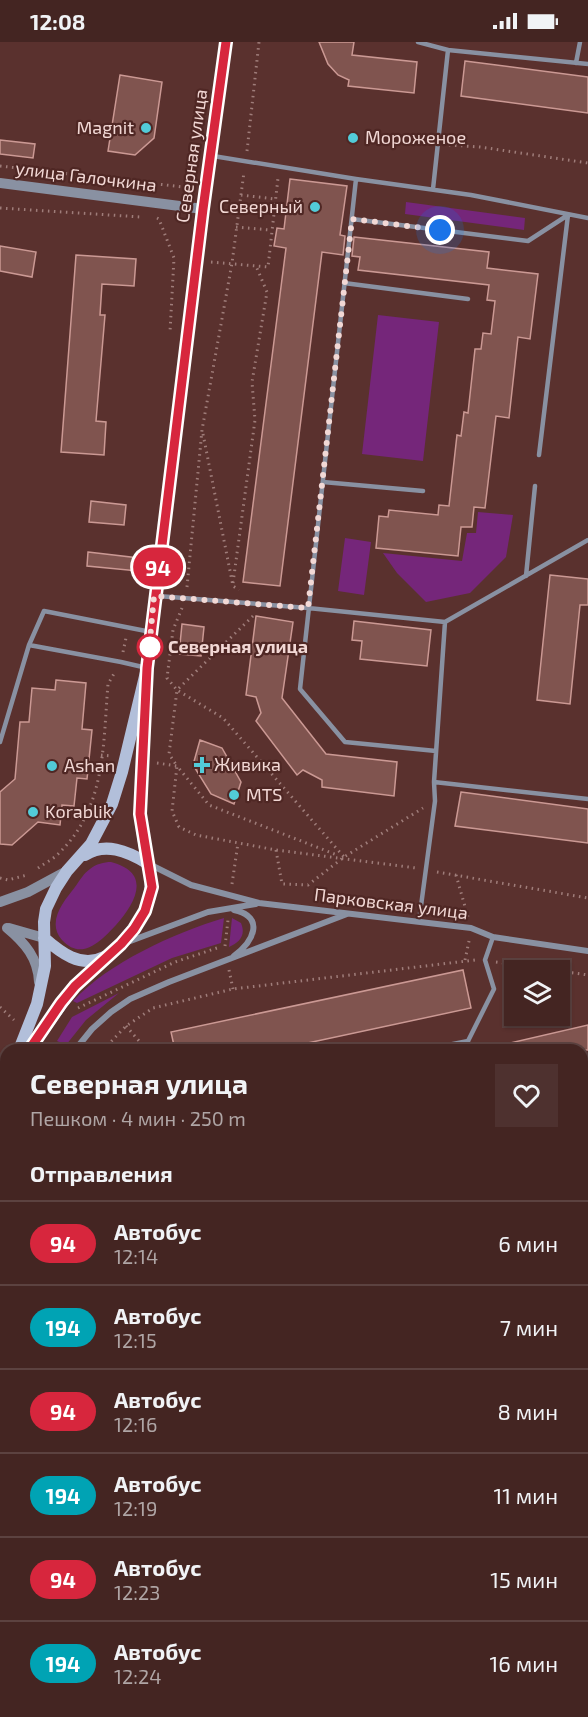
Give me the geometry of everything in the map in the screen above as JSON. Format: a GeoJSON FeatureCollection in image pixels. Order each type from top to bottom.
{"type":"FeatureCollection","features":[{"type":"Feature","properties":{"kind":"main road","name":"Северная улица"},"geometry":{"type":"LineString","coordinates":[[33,1044],[75,986],[116,949],[134,929],[150,897],[151,878],[140,814],[147,668],[205,190],[226,42]]}},
{"type":"Feature","properties":{"kind":"main road","name":"Северная улица"},"geometry":{"type":"LineString","coordinates":[[15,1044],[37,1004],[45,966],[46,909],[67,871],[91,844],[112,804],[147,668]]}},
{"type":"Feature","properties":{"kind":"main road","name":"Северная улица"},"geometry":{"type":"LineString","coordinates":[[78,859],[93,850],[115,849],[147,863]]}},
{"type":"Feature","properties":{"kind":"main road"},"geometry":{"type":"LineString","coordinates":[[44,938],[68,957],[77,960],[99,960],[116,949]]}},
{"type":"Feature","properties":{"kind":"street","name":"улица Галочкина"},"geometry":{"type":"LineString","coordinates":[[0,183],[203,209]]}},
{"type":"Feature","properties":{"kind":"street","name":"Парковская улица"},"geometry":{"type":"LineString","coordinates":[[147,863],[191,885],[259,903],[471,928],[493,937],[588,951]]}},
{"type":"Feature","properties":{"kind":"street"},"geometry":{"type":"LineString","coordinates":[[0,902],[28,892],[67,871]]}},
{"type":"Feature","properties":{"kind":"street","name":"Парковская улица"},"geometry":{"type":"LineString","coordinates":[[116,949],[208,912],[259,903]]}},
{"type":"Feature","properties":{"kind":"street"},"geometry":{"type":"LineString","coordinates":[[227,961],[248,945],[254,933],[254,926],[242,911],[229,908]]}},
{"type":"Feature","properties":{"kind":"street"},"geometry":{"type":"LineString","coordinates":[[80,1044],[92,1029],[130,999],[348,914]]}},
{"type":"Feature","properties":{"kind":"street"},"geometry":{"type":"LineString","coordinates":[[4,928],[44,938]]}},
{"type":"Feature","properties":{"kind":"street"},"geometry":{"type":"LineString","coordinates":[[4,928],[21,940],[33,956],[39,971],[40,987]]}},
{"type":"Feature","properties":{"kind":"lane"},"geometry":{"type":"LineString","coordinates":[[417,42],[448,50],[588,64]]}},
{"type":"Feature","properties":{"kind":"lane"},"geometry":{"type":"LineString","coordinates":[[576,63],[580,42]]}},
{"type":"Feature","properties":{"kind":"lane"},"geometry":{"type":"LineString","coordinates":[[433,189],[448,50]]}},
{"type":"Feature","properties":{"kind":"lane"},"geometry":{"type":"LineString","coordinates":[[210,155],[471,195],[588,218]]}},
{"type":"Feature","properties":{"kind":"lane"},"geometry":{"type":"LineString","coordinates":[[356,179],[300,689],[345,742],[436,750]]}},
{"type":"Feature","properties":{"kind":"lane"},"geometry":{"type":"LineString","coordinates":[[352,219],[528,241],[568,215]]}},
{"type":"Feature","properties":{"kind":"lane"},"geometry":{"type":"LineString","coordinates":[[539,455],[568,215]]}},
{"type":"Feature","properties":{"kind":"lane"},"geometry":{"type":"LineString","coordinates":[[344,283],[468,299]]}},
{"type":"Feature","properties":{"kind":"lane"},"geometry":{"type":"LineString","coordinates":[[323,482],[423,491]]}},
{"type":"Feature","properties":{"kind":"lane"},"geometry":{"type":"LineString","coordinates":[[526,576],[535,486]]}},
{"type":"Feature","properties":{"kind":"lane"},"geometry":{"type":"LineString","coordinates":[[154,596],[445,622],[588,540]]}},
{"type":"Feature","properties":{"kind":"lane"},"geometry":{"type":"LineString","coordinates":[[0,742],[29,645],[44,611],[152,632]]}},
{"type":"Feature","properties":{"kind":"lane"},"geometry":{"type":"LineString","coordinates":[[419,921],[435,801],[434,782],[445,622]]}},
{"type":"Feature","properties":{"kind":"lane"},"geometry":{"type":"LineString","coordinates":[[29,645],[147,668]]}},
{"type":"Feature","properties":{"kind":"lane"},"geometry":{"type":"LineString","coordinates":[[434,782],[588,798]]}},
{"type":"Feature","properties":{"kind":"lane"},"geometry":{"type":"LineString","coordinates":[[468,1044],[494,989],[484,960],[493,937]]}},
{"type":"Feature","properties":{"kind":"lane"},"geometry":{"type":"LineString","coordinates":[[453,1044],[468,1041]]}},
{"type":"Feature","properties":{"kind":"path"},"geometry":{"type":"LineString","coordinates":[[259,42],[232,263],[202,430],[186,599],[173,630],[168,678],[177,690],[223,718],[344,857]]}},
{"type":"Feature","properties":{"kind":"path"},"geometry":{"type":"LineString","coordinates":[[438,145],[480,147],[588,163]]}},
{"type":"Feature","properties":{"kind":"path"},"geometry":{"type":"LineString","coordinates":[[0,166],[205,190]]}},
{"type":"Feature","properties":{"kind":"path"},"geometry":{"type":"LineString","coordinates":[[232,263],[268,267],[280,166]]}},
{"type":"Feature","properties":{"kind":"path"},"geometry":{"type":"LineString","coordinates":[[241,195],[275,199]]}},
{"type":"Feature","properties":{"kind":"path"},"geometry":{"type":"LineString","coordinates":[[0,208],[159,219],[174,258],[170,332]]}},
{"type":"Feature","properties":{"kind":"path"},"geometry":{"type":"LineString","coordinates":[[236,226],[271,230]]}},
{"type":"Feature","properties":{"kind":"path"},"geometry":{"type":"LineString","coordinates":[[233,586],[255,420],[252,382],[267,292],[256,266]]}},
{"type":"Feature","properties":{"kind":"path"},"geometry":{"type":"LineString","coordinates":[[202,430],[233,586],[241,591]]}},
{"type":"Feature","properties":{"kind":"path"},"geometry":{"type":"LineString","coordinates":[[265,605],[177,690],[169,753],[209,805],[344,857]]}},
{"type":"Feature","properties":{"kind":"path"},"geometry":{"type":"LineString","coordinates":[[37,869],[60,853],[78,830],[92,805],[99,779],[108,684],[121,662],[129,627]]}},
{"type":"Feature","properties":{"kind":"path"},"geometry":{"type":"LineString","coordinates":[[177,766],[172,811],[179,827],[196,835],[276,850],[426,869],[588,898]]}},
{"type":"Feature","properties":{"kind":"path"},"geometry":{"type":"LineString","coordinates":[[276,850],[282,884],[308,885],[344,857],[435,801]]}},
{"type":"Feature","properties":{"kind":"path"},"geometry":{"type":"LineString","coordinates":[[0,878],[8,880],[30,874]]}},
{"type":"Feature","properties":{"kind":"path"},"geometry":{"type":"LineString","coordinates":[[109,1044],[126,1026],[153,1008],[232,989],[465,960],[504,963]]}},
{"type":"Feature","properties":{"kind":"path"},"geometry":{"type":"LineString","coordinates":[[570,973],[588,975]]}},
{"type":"Feature","properties":{"kind":"path"},"geometry":{"type":"LineString","coordinates":[[0,1007],[19,1024]]}},
{"type":"Feature","properties":{"kind":"path"},"geometry":{"type":"LineString","coordinates":[[126,1026],[142,1044]]}},
{"type":"Feature","properties":{"kind":"shaded area"},"geometry":{"type":"Polygon","coordinates":[[[406,202],[525,218],[524,230],[405,214],[406,202]]]}},
{"type":"Feature","properties":{"kind":"shaded area"},"geometry":{"type":"Polygon","coordinates":[[[378,315],[439,322],[423,461],[362,454],[378,315]]]}},
{"type":"Feature","properties":{"kind":"shaded area"},"geometry":{"type":"Polygon","coordinates":[[[478,512],[513,515],[506,557],[470,593],[426,602],[397,573],[383,553],[462,561],[467,533],[476,533],[478,512]]]}},
{"type":"Feature","properties":{"kind":"shaded area"},"geometry":{"type":"Polygon","coordinates":[[[345,538],[371,542],[364,595],[338,591],[345,538]]]}},
{"type":"Feature","properties":{"kind":"shaded area"},"geometry":{"type":"Polygon","coordinates":[[[111,862],[132,873],[136,881],[134,898],[116,925],[98,942],[84,949],[69,946],[58,933],[56,919],[58,912],[92,867],[111,862]]]}},
{"type":"Feature","properties":{"kind":"shaded area"},"geometry":{"type":"Polygon","coordinates":[[[224,918],[221,943],[172,958],[77,1003],[73,1001],[104,974],[143,951],[184,932],[224,918]]]}},
{"type":"Feature","properties":{"kind":"shaded area"},"geometry":{"type":"Polygon","coordinates":[[[232,918],[241,923],[243,931],[239,940],[229,947],[232,918]]]}},
{"type":"Feature","properties":{"kind":"shaded area"},"geometry":{"type":"Polygon","coordinates":[[[119,993],[86,1020],[67,1044],[57,1041],[72,1017],[119,993]]]}},
{"type":"Feature","properties":{"kind":"building"},"geometry":{"type":"Polygon","coordinates":[[[319,42],[354,42],[352,55],[417,62],[414,93],[348,86],[349,80],[338,75],[328,64],[319,42]]]}},
{"type":"Feature","properties":{"kind":"building"},"geometry":{"type":"Polygon","coordinates":[[[465,61],[588,77],[588,113],[461,96],[465,61]]]}},
{"type":"Feature","properties":{"kind":"building"},"geometry":{"type":"Polygon","coordinates":[[[120,75],[162,82],[154,138],[135,155],[108,151],[120,75]]]}},
{"type":"Feature","properties":{"kind":"building"},"geometry":{"type":"Polygon","coordinates":[[[0,140],[35,144],[33,158],[0,154],[0,140]]]}},
{"type":"Feature","properties":{"kind":"building"},"geometry":{"type":"Polygon","coordinates":[[[290,179],[347,186],[340,235],[345,236],[343,255],[322,252],[280,586],[243,582],[286,248],[274,246],[277,228],[284,229],[290,179]]]}},
{"type":"Feature","properties":{"kind":"building"},"geometry":{"type":"Polygon","coordinates":[[[354,237],[489,252],[487,268],[538,274],[530,339],[518,337],[509,418],[496,416],[485,508],[474,507],[472,527],[461,527],[458,556],[376,548],[379,516],[388,517],[389,510],[438,515],[439,505],[449,506],[457,435],[461,436],[464,412],[468,413],[475,349],[481,349],[483,333],[491,334],[495,301],[487,300],[489,285],[358,270],[360,257],[352,256],[354,237]]]}},
{"type":"Feature","properties":{"kind":"building"},"geometry":{"type":"Polygon","coordinates":[[[0,246],[36,252],[32,277],[0,271],[0,246]]]}},
{"type":"Feature","properties":{"kind":"building"},"geometry":{"type":"Polygon","coordinates":[[[76,255],[136,259],[134,286],[102,284],[100,315],[105,315],[96,421],[106,422],[104,455],[61,452],[76,255]]]}},
{"type":"Feature","properties":{"kind":"building"},"geometry":{"type":"Polygon","coordinates":[[[91,501],[126,505],[124,525],[89,522],[91,501]]]}},
{"type":"Feature","properties":{"kind":"building"},"geometry":{"type":"Polygon","coordinates":[[[88,552],[139,558],[138,571],[87,566],[88,552]]]}},
{"type":"Feature","properties":{"kind":"building"},"geometry":{"type":"Polygon","coordinates":[[[550,575],[588,579],[588,605],[580,605],[570,704],[537,700],[550,575]]]}},
{"type":"Feature","properties":{"kind":"building"},"geometry":{"type":"Polygon","coordinates":[[[256,616],[293,622],[282,698],[326,754],[397,762],[394,796],[322,787],[322,780],[303,770],[297,775],[256,721],[261,713],[256,697],[246,695],[256,616]]]}},
{"type":"Feature","properties":{"kind":"building"},"geometry":{"type":"Polygon","coordinates":[[[354,621],[431,630],[427,666],[360,659],[362,641],[352,640],[354,621]]]}},
{"type":"Feature","properties":{"kind":"building"},"geometry":{"type":"Polygon","coordinates":[[[182,624],[204,627],[201,656],[179,654],[182,624]]]}},
{"type":"Feature","properties":{"kind":"building","name":"Аshan"},"geometry":{"type":"Polygon","coordinates":[[[56,680],[86,683],[82,729],[92,730],[87,779],[77,778],[74,806],[62,805],[60,825],[38,822],[12,845],[0,844],[0,792],[15,779],[20,722],[29,722],[32,688],[55,690],[56,680]]]}},
{"type":"Feature","properties":{"kind":"building"},"geometry":{"type":"Polygon","coordinates":[[[200,740],[222,748],[241,782],[234,804],[211,794],[193,765],[200,740]]]}},
{"type":"Feature","properties":{"kind":"building"},"geometry":{"type":"Polygon","coordinates":[[[461,792],[588,809],[588,843],[455,826],[461,792]]]}},
{"type":"Feature","properties":{"kind":"building"},"geometry":{"type":"Polygon","coordinates":[[[463,970],[471,1008],[303,1044],[174,1044],[171,1032],[463,970]]]}},
{"type":"Feature","properties":{"kind":"building"},"geometry":{"type":"Polygon","coordinates":[[[588,1025],[588,1044],[506,1044],[588,1025]]]}},
{"type":"Feature","properties":{"kind":"bus line","name":"94"},"geometry":{"type":"LineString","coordinates":[[33,1044],[75,986],[112,953],[134,929],[145,911],[152,887],[140,814],[147,668],[154,596],[226,42]]}},
{"type":"Feature","properties":{"kind":"place","name":"Magnit"},"geometry":{"type":"Point","coordinates":[146,128]}},
{"type":"Feature","properties":{"kind":"place","name":"Мороженое"},"geometry":{"type":"Point","coordinates":[353,138]}},
{"type":"Feature","properties":{"kind":"place","name":"Северный"},"geometry":{"type":"Point","coordinates":[315,207]}},
{"type":"Feature","properties":{"kind":"place","name":"Северная улица"},"geometry":{"type":"Point","coordinates":[150,647]}},
{"type":"Feature","properties":{"kind":"place","name":"Живика"},"geometry":{"type":"Point","coordinates":[202,765]}},
{"type":"Feature","properties":{"kind":"place","name":"Аshan"},"geometry":{"type":"Point","coordinates":[52,766]}},
{"type":"Feature","properties":{"kind":"place","name":"MTS"},"geometry":{"type":"Point","coordinates":[234,795]}},
{"type":"Feature","properties":{"kind":"place","name":"Korablik"},"geometry":{"type":"Point","coordinates":[33,812]}},
{"type":"Feature","properties":{"kind":"route"},"geometry":{"type":"LineString","coordinates":[[150,647],[149,650],[154,596],[308,608],[352,219],[440,230]]}}]}
